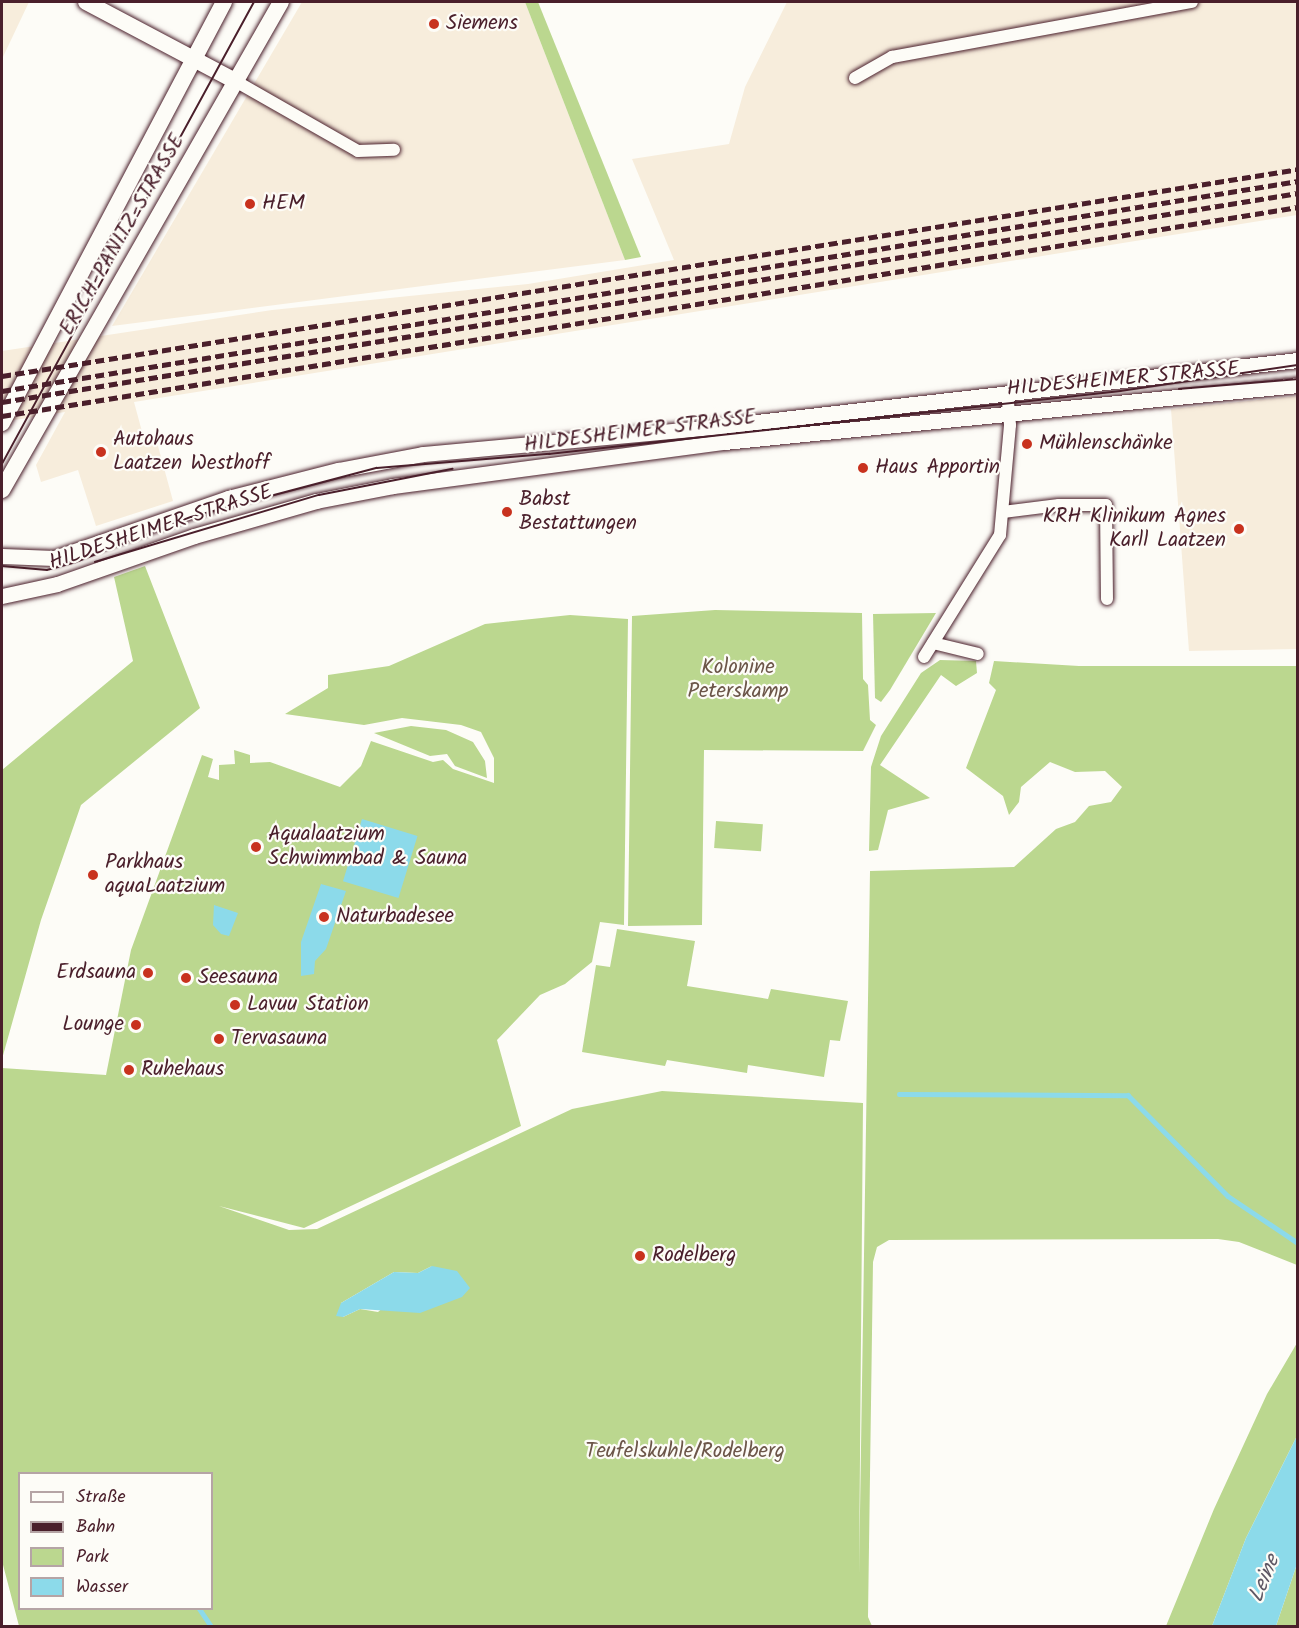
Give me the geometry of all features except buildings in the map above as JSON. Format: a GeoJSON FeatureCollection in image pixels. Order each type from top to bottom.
{"type":"FeatureCollection","features":[{"type":"Feature","properties":{"kind":"main road"},"geometry":{"type":"LineString","coordinates":[[86,2],[237,82]]}},
{"type":"Feature","properties":{"kind":"main road","name":"ERICH-PANITZ-STRASSE"},"geometry":{"type":"LineString","coordinates":[[2,423],[45,345],[192,58],[224,2]]}},
{"type":"Feature","properties":{"kind":"main road","name":"ERICH-PANITZ-STRASSE"},"geometry":{"type":"LineString","coordinates":[[2,490],[282,2]]}},
{"type":"Feature","properties":{"kind":"street"},"geometry":{"type":"LineString","coordinates":[[855,78],[892,57],[1128,7],[1192,2]]}},
{"type":"Feature","properties":{"kind":"street"},"geometry":{"type":"LineString","coordinates":[[237,82],[358,151],[394,150]]}},
{"type":"Feature","properties":{"kind":"street","name":"HILDESHEIMER STRASSE"},"geometry":{"type":"LineString","coordinates":[[2,556],[54,558],[228,498],[338,470],[423,454],[733,425],[1298,360]]}},
{"type":"Feature","properties":{"kind":"street","name":"HILDESHEIMER STRASSE"},"geometry":{"type":"LineString","coordinates":[[2,596],[57,584],[194,536],[375,489],[713,444],[1009,411],[1298,385]]}},
{"type":"Feature","properties":{"kind":"street"},"geometry":{"type":"LineString","coordinates":[[924,657],[990,556],[1000,535],[1009,411],[1007,393]]}},
{"type":"Feature","properties":{"kind":"street"},"geometry":{"type":"LineString","coordinates":[[1003,512],[1059,505],[1106,505],[1107,599]]}},
{"type":"Feature","properties":{"kind":"street"},"geometry":{"type":"LineString","coordinates":[[933,643],[978,654]]}},
{"type":"Feature","properties":{"kind":"shaded area"},"geometry":{"type":"Polygon","coordinates":[[[2,2],[29,2],[2,59],[2,2]]]}},
{"type":"Feature","properties":{"kind":"shaded area"},"geometry":{"type":"Polygon","coordinates":[[[302,2],[525,2],[625,260],[112,326],[302,2]]]}},
{"type":"Feature","properties":{"kind":"shaded area"},"geometry":{"type":"Polygon","coordinates":[[[787,2],[1297,2],[1297,215],[134,402],[144,439],[155,435],[173,501],[96,526],[78,470],[41,482],[36,465],[65,412],[2,422],[2,351],[272,310],[528,284],[674,260],[632,159],[729,144],[745,87],[787,2]]]}},
{"type":"Feature","properties":{"kind":"shaded area","name":"KRH Klinikum Agnes Karll Laatzen"},"geometry":{"type":"Polygon","coordinates":[[[1297,396],[1297,649],[1189,651],[1171,409],[1297,396]]]}},
{"type":"Feature","properties":{"kind":"green space"},"geometry":{"type":"Polygon","coordinates":[[[525,2],[538,2],[641,257],[625,260],[525,2]]]}},
{"type":"Feature","properties":{"kind":"green space"},"geometry":{"type":"Polygon","coordinates":[[[145,566],[200,708],[81,805],[41,920],[2,1059],[2,770],[133,661],[114,577],[145,566]]]}},
{"type":"Feature","properties":{"kind":"green space","name":"Kolonine Peterskamp"},"geometry":{"type":"Polygon","coordinates":[[[715,610],[862,613],[863,679],[868,685],[870,720],[876,725],[863,751],[704,750],[702,925],[628,926],[632,616],[715,610]]]}},
{"type":"Feature","properties":{"kind":"green space"},"geometry":{"type":"Polygon","coordinates":[[[936,613],[890,690],[881,702],[875,698],[873,614],[936,613]]]}},
{"type":"Feature","properties":{"kind":"green space","name":"Teufelskuhle/Rodelberg"},"geometry":{"type":"Polygon","coordinates":[[[570,615],[628,619],[624,925],[600,922],[592,962],[565,984],[540,995],[497,1040],[521,1126],[304,1228],[219,1206],[289,1230],[317,1229],[572,1109],[662,1091],[863,1103],[859,1576],[870,871],[1014,867],[1056,829],[1075,822],[1089,806],[1111,802],[1122,787],[1105,771],[1075,772],[1050,762],[1021,787],[1019,802],[1009,815],[1003,796],[966,768],[996,690],[989,683],[994,661],[1079,666],[1297,666],[1297,1265],[1239,1242],[1218,1239],[889,1240],[877,1247],[873,1262],[868,1617],[872,1626],[19,1626],[2,1561],[2,1068],[106,1075],[131,950],[202,755],[213,759],[208,777],[219,780],[219,765],[235,764],[234,750],[250,755],[250,763],[270,762],[340,787],[361,766],[371,741],[433,762],[443,760],[453,769],[494,783],[494,758],[481,732],[461,725],[402,718],[364,725],[285,714],[328,688],[328,675],[389,666],[485,624],[570,615]],[[432,1266],[418,1273],[394,1272],[341,1303],[343,1317],[360,1309],[378,1312],[432,1266]]]}},
{"type":"Feature","properties":{"kind":"green space"},"geometry":{"type":"Polygon","coordinates":[[[940,660],[976,661],[977,673],[956,686],[941,675],[880,765],[930,798],[888,810],[878,850],[869,851],[871,767],[881,736],[921,673],[940,660]]]}},
{"type":"Feature","properties":{"kind":"green space"},"geometry":{"type":"Polygon","coordinates":[[[411,726],[446,730],[473,742],[485,761],[487,778],[455,766],[447,754],[430,756],[374,733],[411,726]]]}},
{"type":"Feature","properties":{"kind":"green space"},"geometry":{"type":"Polygon","coordinates":[[[716,821],[763,824],[761,851],[714,848],[716,821]]]}},
{"type":"Feature","properties":{"kind":"green space"},"geometry":{"type":"Polygon","coordinates":[[[617,929],[695,941],[687,986],[768,999],[771,989],[848,1001],[840,1041],[830,1040],[824,1077],[748,1065],[747,1073],[667,1060],[665,1066],[582,1052],[596,965],[610,967],[617,929]]]}},
{"type":"Feature","properties":{"kind":"green space"},"geometry":{"type":"Polygon","coordinates":[[[1297,1343],[1297,1436],[1246,1538],[1212,1626],[1166,1626],[1214,1509],[1267,1394],[1297,1343]]]}},
{"type":"Feature","properties":{"kind":"green space"},"geometry":{"type":"Polygon","coordinates":[[[1297,1564],[1297,1626],[1276,1626],[1297,1564]]]}},
{"type":"Feature","properties":{"kind":"water"},"geometry":{"type":"Polygon","coordinates":[[[362,819],[417,836],[398,898],[343,881],[362,819]]]}},
{"type":"Feature","properties":{"kind":"water","name":"Naturbadesee"},"geometry":{"type":"Polygon","coordinates":[[[321,884],[346,891],[326,949],[315,961],[314,974],[301,976],[301,942],[321,884]]]}},
{"type":"Feature","properties":{"kind":"water"},"geometry":{"type":"Polygon","coordinates":[[[214,905],[238,913],[229,936],[221,934],[213,925],[214,905]]]}},
{"type":"Feature","properties":{"kind":"water"},"geometry":{"type":"Polygon","coordinates":[[[432,1266],[457,1271],[470,1288],[462,1297],[420,1313],[360,1309],[343,1317],[336,1316],[341,1303],[394,1272],[418,1273],[432,1266]]]}},
{"type":"Feature","properties":{"kind":"water","name":"Leine"},"geometry":{"type":"Polygon","coordinates":[[[1297,1436],[1297,1564],[1276,1626],[1212,1626],[1246,1538],[1297,1436]]]}},
{"type":"Feature","properties":{"kind":"waterway"},"geometry":{"type":"LineString","coordinates":[[899,1094],[1128,1095],[1228,1196],[1298,1243]]}},
{"type":"Feature","properties":{"kind":"waterway"},"geometry":{"type":"LineString","coordinates":[[200,1610],[211,1626]]}},
{"type":"Feature","properties":{"kind":"tram line"},"geometry":{"type":"LineString","coordinates":[[2,464],[254,2]]}},
{"type":"Feature","properties":{"kind":"tram line"},"geometry":{"type":"LineString","coordinates":[[2,566],[47,570],[76,562],[191,517],[377,468],[549,454],[1121,391],[1298,365]]}},
{"type":"Feature","properties":{"kind":"tram line"},"geometry":{"type":"LineString","coordinates":[[1179,389],[1298,379]]}},
{"type":"Feature","properties":{"kind":"tram line"},"geometry":{"type":"LineString","coordinates":[[95,562],[319,495],[452,469]]}},
{"type":"Feature","properties":{"kind":"railway"},"geometry":{"type":"LineString","coordinates":[[2,376],[1298,169]]}},
{"type":"Feature","properties":{"kind":"railway"},"geometry":{"type":"LineString","coordinates":[[2,391],[1298,181]]}},
{"type":"Feature","properties":{"kind":"railway"},"geometry":{"type":"LineString","coordinates":[[2,402],[1298,193]]}},
{"type":"Feature","properties":{"kind":"railway"},"geometry":{"type":"LineString","coordinates":[[2,416],[1298,207]]}},
{"type":"Feature","properties":{"kind":"place","name":"Siemens"},"geometry":{"type":"Point","coordinates":[434,24]}},
{"type":"Feature","properties":{"kind":"place","name":"HEM"},"geometry":{"type":"Point","coordinates":[250,204]}},
{"type":"Feature","properties":{"kind":"place","name":"Mühlenschänke"},"geometry":{"type":"Point","coordinates":[1027,444]}},
{"type":"Feature","properties":{"kind":"place","name":"Autohaus Laatzen Westhoff"},"geometry":{"type":"Point","coordinates":[101,452]}},
{"type":"Feature","properties":{"kind":"place","name":"Haus Apportin"},"geometry":{"type":"Point","coordinates":[863,468]}},
{"type":"Feature","properties":{"kind":"place","name":"Babst Bestattungen"},"geometry":{"type":"Point","coordinates":[507,512]}},
{"type":"Feature","properties":{"kind":"place","name":"KRH Klinikum Agnes Karll Laatzen"},"geometry":{"type":"Point","coordinates":[1239,529]}},
{"type":"Feature","properties":{"kind":"place","name":"Aqualaatzium Schwimmbad & Sauna"},"geometry":{"type":"Point","coordinates":[256,847]}},
{"type":"Feature","properties":{"kind":"place","name":"Parkhaus aquaLaatzium"},"geometry":{"type":"Point","coordinates":[93,875]}},
{"type":"Feature","properties":{"kind":"place","name":"Naturbadesee"},"geometry":{"type":"Point","coordinates":[324,917]}},
{"type":"Feature","properties":{"kind":"place","name":"Erdsauna"},"geometry":{"type":"Point","coordinates":[148,973]}},
{"type":"Feature","properties":{"kind":"place","name":"Seesauna"},"geometry":{"type":"Point","coordinates":[186,978]}},
{"type":"Feature","properties":{"kind":"place","name":"Lavuu Station"},"geometry":{"type":"Point","coordinates":[235,1005]}},
{"type":"Feature","properties":{"kind":"place","name":"Lounge"},"geometry":{"type":"Point","coordinates":[136,1025]}},
{"type":"Feature","properties":{"kind":"place","name":"Tervasauna"},"geometry":{"type":"Point","coordinates":[219,1039]}},
{"type":"Feature","properties":{"kind":"place","name":"Ruhehaus"},"geometry":{"type":"Point","coordinates":[129,1070]}},
{"type":"Feature","properties":{"kind":"place","name":"Rodelberg"},"geometry":{"type":"Point","coordinates":[640,1256]}}]}
